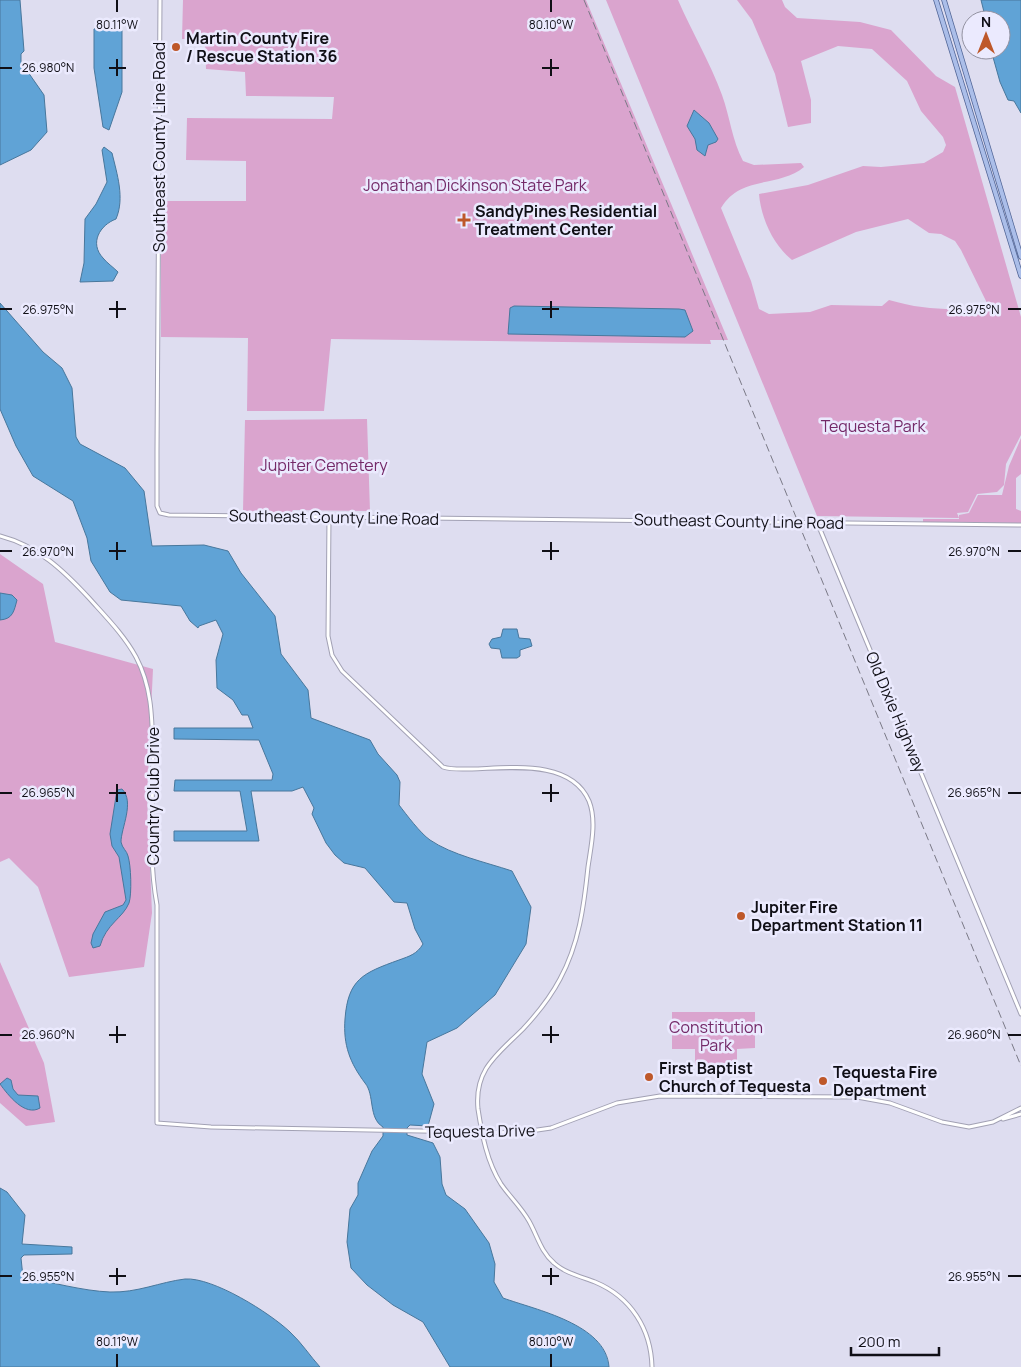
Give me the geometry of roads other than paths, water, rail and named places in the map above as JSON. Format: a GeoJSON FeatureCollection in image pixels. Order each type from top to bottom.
{"type":"FeatureCollection","features":[{"type":"Feature","properties":{"kind":"main road"},"geometry":{"type":"LineString","coordinates":[[936,0],[1021,276]]}},
{"type":"Feature","properties":{"kind":"main road"},"geometry":{"type":"LineString","coordinates":[[944,0],[1021,257]]}},
{"type":"Feature","properties":{"kind":"street","name":"Southeast County Line Road"},"geometry":{"type":"LineString","coordinates":[[160,0],[157,508],[160,512],[169,515],[1021,525]]}},
{"type":"Feature","properties":{"kind":"street"},"geometry":{"type":"LineString","coordinates":[[329,517],[328,636],[332,655],[342,670],[442,766],[450,769],[554,771],[576,783],[591,807],[593,820],[592,839],[584,907],[576,942],[553,990],[533,1018],[493,1056],[480,1081],[478,1102],[483,1132],[493,1168],[528,1218],[545,1253],[558,1266],[603,1286],[626,1302],[640,1320],[647,1335],[652,1367]]}},
{"type":"Feature","properties":{"kind":"street","name":"Old Dixie Highway"},"geometry":{"type":"LineString","coordinates":[[817,522],[1021,1014]]}},
{"type":"Feature","properties":{"kind":"street","name":"Country Club Drive"},"geometry":{"type":"LineString","coordinates":[[0,536],[39,552],[66,574],[126,640],[138,660],[148,689],[152,720],[153,878],[158,905],[157,1123]]}},
{"type":"Feature","properties":{"kind":"street","name":"Tequesta Drive"},"geometry":{"type":"LineString","coordinates":[[157,1123],[211,1127],[517,1133],[551,1128],[617,1103],[666,1095],[857,1097],[890,1103],[954,1126],[977,1126],[1021,1114]]}},
{"type":"Feature","properties":{"kind":"street","name":"Tequesta Drive"},"geometry":{"type":"LineString","coordinates":[[1002,1119],[1021,1108]]}},
{"type":"Feature","properties":{"kind":"water"},"geometry":{"type":"Polygon","coordinates":[[[0,0],[20,0],[24,51],[21,54],[21,62],[44,95],[47,132],[31,150],[0,165],[0,0]]]}},
{"type":"Feature","properties":{"kind":"water"},"geometry":{"type":"Polygon","coordinates":[[[981,0],[1021,0],[1021,113],[1014,101],[1008,100],[1000,82],[994,60],[1011,60],[1011,10],[984,10],[981,0]]]}},
{"type":"Feature","properties":{"kind":"water"},"geometry":{"type":"Polygon","coordinates":[[[109,21],[118,24],[122,31],[122,92],[109,130],[103,127],[94,68],[94,29],[109,21]]]}},
{"type":"Feature","properties":{"kind":"water"},"geometry":{"type":"Polygon","coordinates":[[[694,110],[709,123],[718,139],[716,142],[708,145],[705,156],[697,150],[695,139],[687,126],[694,110]]]}},
{"type":"Feature","properties":{"kind":"water"},"geometry":{"type":"Polygon","coordinates":[[[104,147],[112,153],[118,178],[120,203],[116,219],[105,226],[98,235],[97,246],[103,258],[118,272],[113,281],[80,282],[84,263],[85,219],[96,204],[107,182],[102,150],[104,147]]]}},
{"type":"Feature","properties":{"kind":"water"},"geometry":{"type":"Polygon","coordinates":[[[0,303],[43,352],[62,368],[72,388],[76,437],[80,444],[125,468],[144,491],[152,546],[204,545],[228,551],[241,573],[275,616],[281,654],[308,690],[311,718],[370,740],[378,754],[397,775],[400,782],[399,805],[426,837],[458,854],[512,871],[531,907],[526,944],[495,995],[457,1028],[427,1042],[422,1074],[434,1104],[428,1126],[410,1125],[407,1128],[407,1135],[433,1143],[440,1157],[442,1184],[446,1195],[465,1209],[489,1243],[495,1264],[494,1282],[503,1298],[550,1314],[583,1329],[596,1340],[605,1352],[609,1367],[450,1367],[423,1322],[393,1305],[367,1285],[351,1268],[347,1242],[350,1209],[358,1195],[358,1183],[372,1151],[383,1136],[383,1127],[375,1118],[368,1088],[355,1068],[346,1045],[345,1019],[347,1006],[354,986],[360,979],[376,969],[413,954],[423,944],[415,929],[407,903],[394,902],[365,868],[344,863],[335,855],[326,843],[312,814],[314,808],[303,787],[292,791],[251,791],[259,841],[174,841],[174,831],[247,831],[240,791],[174,791],[175,780],[272,780],[273,774],[259,740],[174,739],[174,728],[253,728],[248,715],[242,715],[233,700],[217,688],[216,660],[223,634],[216,620],[198,628],[190,621],[181,606],[121,600],[110,592],[91,561],[87,538],[73,501],[33,476],[16,446],[0,409],[0,303]]]}},
{"type":"Feature","properties":{"kind":"water"},"geometry":{"type":"Polygon","coordinates":[[[514,306],[679,309],[685,310],[693,331],[685,337],[508,334],[510,308],[514,306]]]}},
{"type":"Feature","properties":{"kind":"water"},"geometry":{"type":"Polygon","coordinates":[[[0,593],[12,595],[17,600],[14,611],[10,616],[0,620],[0,593]]]}},
{"type":"Feature","properties":{"kind":"water"},"geometry":{"type":"Polygon","coordinates":[[[503,629],[517,629],[519,638],[530,639],[532,646],[520,650],[520,656],[517,658],[502,658],[500,649],[491,648],[489,644],[492,639],[501,637],[503,629]]]}},
{"type":"Feature","properties":{"kind":"water"},"geometry":{"type":"Polygon","coordinates":[[[122,789],[126,794],[127,808],[121,842],[129,860],[130,899],[123,913],[106,932],[100,946],[93,948],[91,943],[93,934],[105,912],[123,905],[126,900],[119,857],[112,846],[110,834],[117,790],[122,789]]]}},
{"type":"Feature","properties":{"kind":"water"},"geometry":{"type":"Polygon","coordinates":[[[7,1078],[11,1080],[13,1089],[18,1095],[38,1096],[40,1108],[29,1110],[17,1104],[0,1084],[7,1078]]]}},
{"type":"Feature","properties":{"kind":"water"},"geometry":{"type":"Polygon","coordinates":[[[0,1188],[7,1192],[25,1215],[22,1244],[72,1247],[72,1254],[24,1255],[21,1258],[23,1277],[110,1292],[130,1291],[176,1280],[197,1280],[225,1290],[269,1315],[298,1340],[320,1367],[0,1367],[0,1188]]]}},
{"type":"Feature","properties":{"kind":"railway"},"geometry":{"type":"LineString","coordinates":[[584,0],[1021,1066]]}},
{"type":"Feature","properties":{"kind":"place","name":"Martin County Fire / Rescue Station 36"},"geometry":{"type":"Point","coordinates":[176,47]}},
{"type":"Feature","properties":{"kind":"place","name":"SandyPines Residential Treatment Center"},"geometry":{"type":"Point","coordinates":[464,220]}},
{"type":"Feature","properties":{"kind":"place","name":"Jupiter Fire Department Station 11"},"geometry":{"type":"Point","coordinates":[741,916]}},
{"type":"Feature","properties":{"kind":"place","name":"First Baptist Church of Tequesta"},"geometry":{"type":"Point","coordinates":[649,1077]}},
{"type":"Feature","properties":{"kind":"place","name":"Tequesta Fire Department"},"geometry":{"type":"Point","coordinates":[823,1081]}},
{"type":"Feature","properties":{"kind":"park label","name":"Jonathan Dickinson State Park"},"geometry":{"type":"Point","coordinates":[475,185]}},
{"type":"Feature","properties":{"kind":"park label","name":"Tequesta Park"},"geometry":{"type":"Point","coordinates":[873,426]}},
{"type":"Feature","properties":{"kind":"park label","name":"Jupiter Cemetery"},"geometry":{"type":"Point","coordinates":[324,465]}},
{"type":"Feature","properties":{"kind":"park label","name":"Constitution Park"},"geometry":{"type":"Point","coordinates":[716,1036]}}]}
